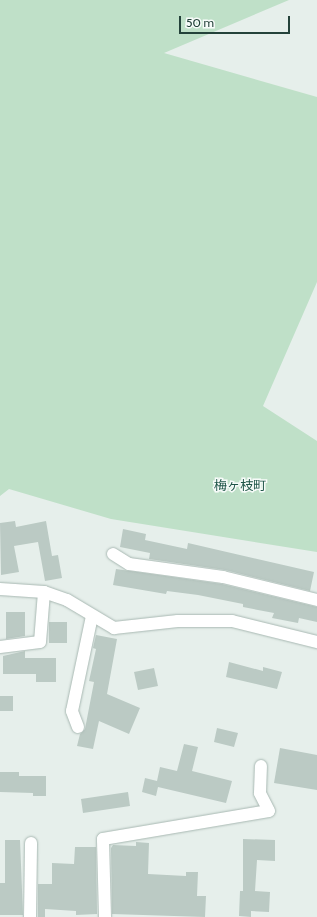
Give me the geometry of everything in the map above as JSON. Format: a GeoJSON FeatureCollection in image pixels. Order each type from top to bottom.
{"type":"FeatureCollection","features":[{"type":"Feature","properties":{"kind":"street"},"geometry":{"type":"LineString","coordinates":[[114,554],[129,564],[223,577],[317,600]]}},
{"type":"Feature","properties":{"kind":"street"},"geometry":{"type":"LineString","coordinates":[[0,589],[44,592],[66,600],[114,628],[178,621],[232,621],[317,642]]}},
{"type":"Feature","properties":{"kind":"street"},"geometry":{"type":"LineString","coordinates":[[0,647],[40,642],[44,592]]}},
{"type":"Feature","properties":{"kind":"street"},"geometry":{"type":"LineString","coordinates":[[78,727],[72,711],[92,616]]}},
{"type":"Feature","properties":{"kind":"street"},"geometry":{"type":"LineString","coordinates":[[105,917],[103,839],[269,811],[260,793],[261,766]]}},
{"type":"Feature","properties":{"kind":"street"},"geometry":{"type":"LineString","coordinates":[[30,917],[31,843]]}},
{"type":"Feature","properties":{"kind":"green space"},"geometry":{"type":"Polygon","coordinates":[[[0,0],[289,0],[164,53],[317,97],[317,282],[263,406],[317,441],[317,552],[111,519],[9,489],[0,496],[0,0]]]}},
{"type":"Feature","properties":{"kind":"building"},"geometry":{"type":"Polygon","coordinates":[[[15,521],[16,527],[46,521],[52,556],[58,555],[62,578],[45,581],[38,542],[14,546],[19,572],[1,575],[0,523],[15,521]]]}},
{"type":"Feature","properties":{"kind":"building"},"geometry":{"type":"Polygon","coordinates":[[[123,529],[146,534],[145,540],[187,549],[188,543],[314,572],[310,591],[225,570],[149,559],[150,553],[120,547],[123,529]]]}},
{"type":"Feature","properties":{"kind":"building"},"geometry":{"type":"Polygon","coordinates":[[[116,569],[222,584],[317,607],[317,622],[299,618],[298,623],[272,618],[274,613],[243,607],[243,604],[198,595],[167,591],[166,594],[113,585],[116,569]]]}},
{"type":"Feature","properties":{"kind":"building"},"geometry":{"type":"Polygon","coordinates":[[[6,612],[25,612],[25,636],[6,639],[6,612]]]}},
{"type":"Feature","properties":{"kind":"building"},"geometry":{"type":"Polygon","coordinates":[[[49,622],[67,622],[67,643],[49,643],[49,622]]]}},
{"type":"Feature","properties":{"kind":"building"},"geometry":{"type":"Polygon","coordinates":[[[96,635],[117,639],[107,694],[140,708],[129,734],[99,721],[93,749],[77,746],[80,734],[85,729],[94,682],[89,681],[96,649],[93,648],[96,635]]]}},
{"type":"Feature","properties":{"kind":"building"},"geometry":{"type":"Polygon","coordinates":[[[25,651],[25,658],[56,658],[56,682],[36,682],[36,674],[3,674],[3,656],[25,651]]]}},
{"type":"Feature","properties":{"kind":"building"},"geometry":{"type":"Polygon","coordinates":[[[229,662],[263,671],[263,667],[282,672],[277,689],[226,677],[229,662]]]}},
{"type":"Feature","properties":{"kind":"building"},"geometry":{"type":"Polygon","coordinates":[[[154,668],[158,686],[138,690],[134,672],[154,668]]]}},
{"type":"Feature","properties":{"kind":"building"},"geometry":{"type":"Polygon","coordinates":[[[0,696],[13,696],[13,711],[0,711],[0,696]]]}},
{"type":"Feature","properties":{"kind":"building"},"geometry":{"type":"Polygon","coordinates":[[[217,728],[238,733],[234,747],[214,742],[217,728]]]}},
{"type":"Feature","properties":{"kind":"building"},"geometry":{"type":"Polygon","coordinates":[[[184,744],[198,747],[192,771],[232,781],[226,803],[158,787],[156,796],[142,792],[145,778],[157,781],[160,767],[177,771],[184,744]]]}},
{"type":"Feature","properties":{"kind":"building"},"geometry":{"type":"Polygon","coordinates":[[[280,748],[317,755],[317,790],[274,783],[280,748]]]}},
{"type":"Feature","properties":{"kind":"building"},"geometry":{"type":"Polygon","coordinates":[[[0,772],[19,772],[19,776],[46,776],[46,796],[33,796],[33,793],[0,792],[0,772]]]}},
{"type":"Feature","properties":{"kind":"building"},"geometry":{"type":"Polygon","coordinates":[[[128,792],[130,806],[83,813],[81,799],[128,792]]]}},
{"type":"Feature","properties":{"kind":"building"},"geometry":{"type":"Polygon","coordinates":[[[243,839],[275,840],[275,861],[257,860],[255,891],[270,892],[269,912],[251,911],[251,917],[239,916],[240,891],[243,891],[243,839]]]}},
{"type":"Feature","properties":{"kind":"building"},"geometry":{"type":"Polygon","coordinates":[[[5,840],[20,840],[23,915],[0,915],[0,883],[5,883],[5,840]]]}},
{"type":"Feature","properties":{"kind":"building"},"geometry":{"type":"Polygon","coordinates":[[[136,842],[149,843],[148,874],[186,876],[186,872],[198,872],[197,896],[206,896],[205,917],[112,914],[111,848],[113,845],[136,846],[136,842]]]}},
{"type":"Feature","properties":{"kind":"building"},"geometry":{"type":"Polygon","coordinates":[[[75,847],[96,847],[97,914],[76,915],[76,911],[45,909],[45,917],[38,917],[38,884],[52,884],[52,863],[74,864],[75,847]]]}},
{"type":"Feature","properties":{"kind":"district","name":"梅ヶ枝町"},"geometry":{"type":"Point","coordinates":[240,485]}}]}
